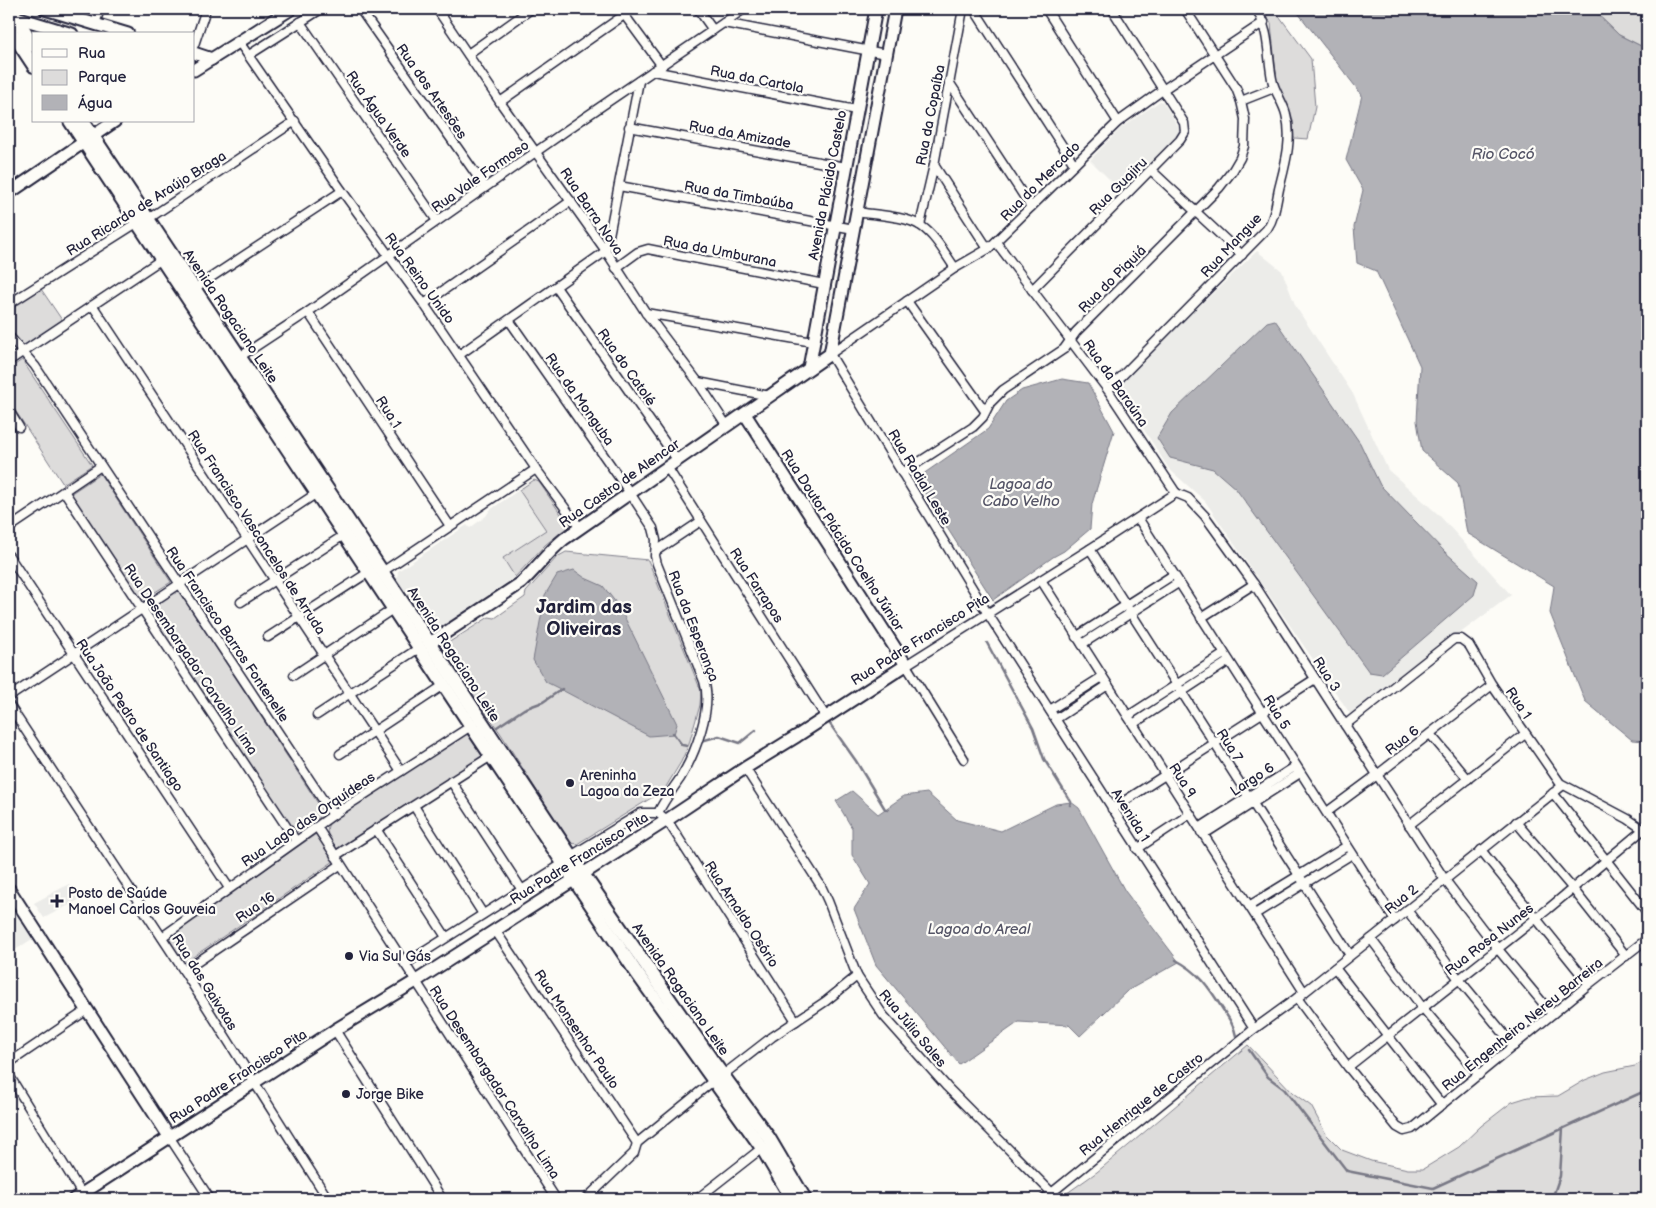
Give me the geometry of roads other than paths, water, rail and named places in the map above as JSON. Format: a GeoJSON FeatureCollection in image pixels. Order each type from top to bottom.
{"type":"FeatureCollection","features":[{"type":"Feature","properties":{"kind":"main road"},"geometry":{"type":"LineString","coordinates":[[11,17],[32,43]]}},
{"type":"Feature","properties":{"kind":"main road"},"geometry":{"type":"LineString","coordinates":[[11,17],[32,62]]}},
{"type":"Feature","properties":{"kind":"main road","name":"Avenida Rogaciano Leite"},"geometry":{"type":"LineString","coordinates":[[71,122],[88,139],[143,220],[194,288],[235,360]]}},
{"type":"Feature","properties":{"kind":"main road","name":"Avenida Rogaciano Leite"},"geometry":{"type":"LineString","coordinates":[[83,122],[88,139]]}},
{"type":"Feature","properties":{"kind":"main road","name":"Avenida Rogaciano Leite"},"geometry":{"type":"LineString","coordinates":[[143,220],[162,259],[235,360],[567,859],[629,960],[718,1078],[774,1145],[806,1199]]}},
{"type":"Feature","properties":{"kind":"main road","name":"Avenida Rogaciano Leite"},"geometry":{"type":"LineString","coordinates":[[321,490],[344,534],[376,572],[393,609],[424,645],[444,686],[482,732]]}},
{"type":"Feature","properties":{"kind":"main road","name":"Avenida Rogaciano Leite"},"geometry":{"type":"LineString","coordinates":[[718,1078],[792,1199]]}},
{"type":"Feature","properties":{"kind":"street"},"geometry":{"type":"LineString","coordinates":[[45,9],[121,32]]}},
{"type":"Feature","properties":{"kind":"street"},"geometry":{"type":"LineString","coordinates":[[95,24],[100,9]]}},
{"type":"Feature","properties":{"kind":"street"},"geometry":{"type":"LineString","coordinates":[[195,42],[206,9]]}},
{"type":"Feature","properties":{"kind":"street"},"geometry":{"type":"LineString","coordinates":[[195,68],[291,9]]}},
{"type":"Feature","properties":{"kind":"street"},"geometry":{"type":"LineString","coordinates":[[249,55],[322,9]]}},
{"type":"Feature","properties":{"kind":"street","name":"Rua dos Artesões"},"geometry":{"type":"LineString","coordinates":[[360,9],[485,187]]}},
{"type":"Feature","properties":{"kind":"street","name":"Rua Barra Nova"},"geometry":{"type":"LineString","coordinates":[[437,9],[500,102],[606,251],[646,313],[698,382],[728,426]]}},
{"type":"Feature","properties":{"kind":"street"},"geometry":{"type":"LineString","coordinates":[[468,54],[531,9]]}},
{"type":"Feature","properties":{"kind":"street"},"geometry":{"type":"LineString","coordinates":[[698,9],[713,30]]}},
{"type":"Feature","properties":{"kind":"street","name":"Rua Vale Formoso"},"geometry":{"type":"LineString","coordinates":[[235,360],[308,312],[437,220],[744,9]]}},
{"type":"Feature","properties":{"kind":"street","name":"Avenida Plácido Castelo"},"geometry":{"type":"LineString","coordinates":[[809,368],[876,9]]}},
{"type":"Feature","properties":{"kind":"street"},"geometry":{"type":"LineString","coordinates":[[830,354],[895,9]]}},
{"type":"Feature","properties":{"kind":"street","name":"Rua da Copaíba"},"geometry":{"type":"LineString","coordinates":[[920,225],[934,165],[963,9]]}},
{"type":"Feature","properties":{"kind":"street"},"geometry":{"type":"LineString","coordinates":[[974,9],[1074,164]]}},
{"type":"Feature","properties":{"kind":"street"},"geometry":{"type":"LineString","coordinates":[[1046,9],[1118,122]]}},
{"type":"Feature","properties":{"kind":"street"},"geometry":{"type":"LineString","coordinates":[[1112,9],[1164,89]]}},
{"type":"Feature","properties":{"kind":"street","name":"Rua do Piquiá"},"geometry":{"type":"LineString","coordinates":[[902,473],[973,427],[1003,390],[1064,349],[1076,332],[1219,188],[1240,158],[1246,133],[1241,101],[1231,79],[1185,9]]}},
{"type":"Feature","properties":{"kind":"street","name":"Rua Mangue"},"geometry":{"type":"LineString","coordinates":[[1108,390],[1242,255],[1270,224],[1287,156],[1288,124],[1271,77],[1268,39],[1264,22],[1257,9]]}},
{"type":"Feature","properties":{"kind":"street"},"geometry":{"type":"LineString","coordinates":[[500,102],[622,12],[662,66]]}},
{"type":"Feature","properties":{"kind":"street"},"geometry":{"type":"LineString","coordinates":[[11,17],[65,32]]}},
{"type":"Feature","properties":{"kind":"street","name":"Rua Água Verde"},"geometry":{"type":"LineString","coordinates":[[300,22],[437,220]]}},
{"type":"Feature","properties":{"kind":"street","name":"Rua do Mercado"},"geometry":{"type":"LineString","coordinates":[[830,354],[955,268],[988,249],[1118,122],[1264,22]]}},
{"type":"Feature","properties":{"kind":"street"},"geometry":{"type":"LineString","coordinates":[[724,23],[886,54]]}},
{"type":"Feature","properties":{"kind":"street","name":"Rua Reino Unido"},"geometry":{"type":"LineString","coordinates":[[240,42],[388,256],[424,304],[536,469],[580,528]]}},
{"type":"Feature","properties":{"kind":"street"},"geometry":{"type":"LineString","coordinates":[[195,54],[212,59]]}},
{"type":"Feature","properties":{"kind":"street","name":"Rua da Cartola"},"geometry":{"type":"LineString","coordinates":[[653,71],[856,110]]}},
{"type":"Feature","properties":{"kind":"street"},"geometry":{"type":"LineString","coordinates":[[459,355],[606,251],[639,81]]}},
{"type":"Feature","properties":{"kind":"street"},"geometry":{"type":"LineString","coordinates":[[949,82],[1031,207]]}},
{"type":"Feature","properties":{"kind":"street"},"geometry":{"type":"LineString","coordinates":[[1241,101],[1274,88]]}},
{"type":"Feature","properties":{"kind":"street","name":"Rua Guajiru"},"geometry":{"type":"LineString","coordinates":[[1032,290],[1180,140],[1185,132],[1184,123],[1164,89]]}},
{"type":"Feature","properties":{"kind":"street","name":"Rua Ricardo de Araújo Braga"},"geometry":{"type":"LineString","coordinates":[[9,304],[295,121]]}},
{"type":"Feature","properties":{"kind":"street"},"geometry":{"type":"LineString","coordinates":[[9,192],[114,122]]}},
{"type":"Feature","properties":{"kind":"street","name":"Rua da Amizade"},"geometry":{"type":"LineString","coordinates":[[629,127],[846,166]]}},
{"type":"Feature","properties":{"kind":"street"},"geometry":{"type":"LineString","coordinates":[[934,165],[988,249]]}},
{"type":"Feature","properties":{"kind":"street"},"geometry":{"type":"LineString","coordinates":[[1151,170],[1242,255]]}},
{"type":"Feature","properties":{"kind":"street","name":"Rua da Timbaúba"},"geometry":{"type":"LineString","coordinates":[[620,186],[854,229]]}},
{"type":"Feature","properties":{"kind":"street"},"geometry":{"type":"LineString","coordinates":[[194,288],[342,190]]}},
{"type":"Feature","properties":{"kind":"street"},"geometry":{"type":"LineString","coordinates":[[424,304],[571,201]]}},
{"type":"Feature","properties":{"kind":"street"},"geometry":{"type":"LineString","coordinates":[[857,212],[920,225],[930,234],[955,268]]}},
{"type":"Feature","properties":{"kind":"street","name":"Rua da Baraúna"},"geometry":{"type":"LineString","coordinates":[[996,242],[1108,390],[1176,493]]}},
{"type":"Feature","properties":{"kind":"street","name":"Rua da Umburana"},"geometry":{"type":"LineString","coordinates":[[616,268],[638,252],[648,250],[823,289]]}},
{"type":"Feature","properties":{"kind":"street"},"geometry":{"type":"LineString","coordinates":[[9,362],[162,259]]}},
{"type":"Feature","properties":{"kind":"street","name":"Rua do Catolé"},"geometry":{"type":"LineString","coordinates":[[556,287],[678,461]]}},
{"type":"Feature","properties":{"kind":"street"},"geometry":{"type":"LineString","coordinates":[[823,289],[841,297]]}},
{"type":"Feature","properties":{"kind":"street"},"geometry":{"type":"LineString","coordinates":[[907,300],[985,412]]}},
{"type":"Feature","properties":{"kind":"street","name":"Rua Francisco Vasconcelos de Arruda"},"geometry":{"type":"LineString","coordinates":[[94,306],[401,771]]}},
{"type":"Feature","properties":{"kind":"street","name":"Rua 1"},"geometry":{"type":"LineString","coordinates":[[308,312],[450,526]]}},
{"type":"Feature","properties":{"kind":"street"},"geometry":{"type":"LineString","coordinates":[[646,313],[813,342]]}},
{"type":"Feature","properties":{"kind":"street","name":"Rua da Monguba"},"geometry":{"type":"LineString","coordinates":[[509,320],[630,493]]}},
{"type":"Feature","properties":{"kind":"street","name":"Rua Francisco Barros Fontenelle"},"geometry":{"type":"LineString","coordinates":[[9,336],[35,366],[333,815]]}},
{"type":"Feature","properties":{"kind":"street","name":"Rua Castro de Alencar"},"geometry":{"type":"LineString","coordinates":[[424,645],[521,583],[555,546],[830,354]]}},
{"type":"Feature","properties":{"kind":"street","name":"Rua Radial Leste"},"geometry":{"type":"LineString","coordinates":[[830,354],[988,614]]}},
{"type":"Feature","properties":{"kind":"street"},"geometry":{"type":"LineString","coordinates":[[698,382],[770,396]]}},
{"type":"Feature","properties":{"kind":"street"},"geometry":{"type":"LineString","coordinates":[[9,411],[19,427]]}},
{"type":"Feature","properties":{"kind":"street","name":"Rua Doutor Plácido Coelho Júnior"},"geometry":{"type":"LineString","coordinates":[[745,414],[964,759]]}},
{"type":"Feature","properties":{"kind":"street"},"geometry":{"type":"LineString","coordinates":[[9,528],[101,466]]}},
{"type":"Feature","properties":{"kind":"street","name":"Rua Farrapos"},"geometry":{"type":"LineString","coordinates":[[667,468],[826,717]]}},
{"type":"Feature","properties":{"kind":"street"},"geometry":{"type":"LineString","coordinates":[[268,637],[450,526],[536,469]]}},
{"type":"Feature","properties":{"kind":"street"},"geometry":{"type":"LineString","coordinates":[[9,697],[321,490]]}},
{"type":"Feature","properties":{"kind":"street","name":"Rua Desembargador Carvalho Lima"},"geometry":{"type":"LineString","coordinates":[[64,491],[296,842]]}},
{"type":"Feature","properties":{"kind":"street","name":"Rua da Esperança"},"geometry":{"type":"LineString","coordinates":[[630,493],[653,528],[656,540],[655,556],[660,574],[706,688],[706,706],[699,736],[687,766],[662,817]]}},
{"type":"Feature","properties":{"kind":"street","name":"Rua Padre Francisco Pita"},"geometry":{"type":"LineString","coordinates":[[80,1198],[335,1030],[416,981],[578,876],[662,817],[826,717],[1176,493]]}},
{"type":"Feature","properties":{"kind":"street","name":"Rua 3"},"geometry":{"type":"LineString","coordinates":[[1176,493],[1188,498],[1205,516],[1254,584],[1445,880],[1497,948],[1552,1014]]}},
{"type":"Feature","properties":{"kind":"street","name":"Rua 5"},"geometry":{"type":"LineString","coordinates":[[1138,518],[1395,920]]}},
{"type":"Feature","properties":{"kind":"street"},"geometry":{"type":"LineString","coordinates":[[656,551],[701,521]]}},
{"type":"Feature","properties":{"kind":"street"},"geometry":{"type":"LineString","coordinates":[[240,602],[344,534]]}},
{"type":"Feature","properties":{"kind":"street","name":"Rua 7"},"geometry":{"type":"LineString","coordinates":[[1090,549],[1350,955]]}},
{"type":"Feature","properties":{"kind":"street","name":"Rua João Pedro de Santiago"},"geometry":{"type":"LineString","coordinates":[[9,556],[229,888]]}},
{"type":"Feature","properties":{"kind":"street"},"geometry":{"type":"LineString","coordinates":[[1076,636],[1173,575]]}},
{"type":"Feature","properties":{"kind":"street","name":"Rua 9"},"geometry":{"type":"LineString","coordinates":[[1041,580],[1304,992]]}},
{"type":"Feature","properties":{"kind":"street"},"geometry":{"type":"LineString","coordinates":[[1082,644],[1178,583]]}},
{"type":"Feature","properties":{"kind":"street"},"geometry":{"type":"LineString","coordinates":[[1201,618],[1254,584]]}},
{"type":"Feature","properties":{"kind":"street"},"geometry":{"type":"LineString","coordinates":[[294,675],[393,609]]}},
{"type":"Feature","properties":{"kind":"street","name":"Avenida 1"},"geometry":{"type":"LineString","coordinates":[[988,614],[1254,1029]]}},
{"type":"Feature","properties":{"kind":"street","name":"Rua 1"},"geometry":{"type":"LineString","coordinates":[[1345,725],[1454,639],[1461,639],[1469,646],[1492,685],[1562,786]]}},
{"type":"Feature","properties":{"kind":"street"},"geometry":{"type":"LineString","coordinates":[[317,715],[424,645]]}},
{"type":"Feature","properties":{"kind":"street"},"geometry":{"type":"LineString","coordinates":[[1128,716],[1224,654]]}},
{"type":"Feature","properties":{"kind":"street"},"geometry":{"type":"LineString","coordinates":[[1133,724],[1229,661]]}},
{"type":"Feature","properties":{"kind":"street"},"geometry":{"type":"LineString","coordinates":[[1050,710],[1102,677]]}},
{"type":"Feature","properties":{"kind":"street"},"geometry":{"type":"LineString","coordinates":[[1112,810],[1315,679]]}},
{"type":"Feature","properties":{"kind":"street"},"geometry":{"type":"LineString","coordinates":[[1056,719],[1108,685]]}},
{"type":"Feature","properties":{"kind":"street","name":"Rua 6"},"geometry":{"type":"LineString","coordinates":[[1327,812],[1378,776],[1492,685]]}},
{"type":"Feature","properties":{"kind":"street"},"geometry":{"type":"LineString","coordinates":[[340,754],[444,686]]}},
{"type":"Feature","properties":{"kind":"street","name":"Rua das Gaivotas"},"geometry":{"type":"LineString","coordinates":[[9,705],[184,971],[328,1199]]}},
{"type":"Feature","properties":{"kind":"street","name":"Rua Lago das Orquídeas"},"geometry":{"type":"LineString","coordinates":[[162,938],[333,815],[401,771],[482,732]]}},
{"type":"Feature","properties":{"kind":"street"},"geometry":{"type":"LineString","coordinates":[[1430,734],[1468,779]]}},
{"type":"Feature","properties":{"kind":"street"},"geometry":{"type":"LineString","coordinates":[[1409,825],[1525,734]]}},
{"type":"Feature","properties":{"kind":"street"},"geometry":{"type":"LineString","coordinates":[[335,856],[495,753]]}},
{"type":"Feature","properties":{"kind":"street","name":"Rua Júlia Sales"},"geometry":{"type":"LineString","coordinates":[[745,768],[821,886],[857,976],[895,1030],[947,1087],[1058,1199]]}},
{"type":"Feature","properties":{"kind":"street","name":"Largo 6"},"geometry":{"type":"LineString","coordinates":[[1201,832],[1204,825],[1250,800],[1293,768],[1298,770]]}},
{"type":"Feature","properties":{"kind":"street"},"geometry":{"type":"LineString","coordinates":[[451,781],[522,890]]}},
{"type":"Feature","properties":{"kind":"street"},"geometry":{"type":"LineString","coordinates":[[1562,786],[1628,819],[1646,831]]}},
{"type":"Feature","properties":{"kind":"street","name":"Rua 2"},"geometry":{"type":"LineString","coordinates":[[1254,1029],[1297,998],[1562,786]]}},
{"type":"Feature","properties":{"kind":"street"},"geometry":{"type":"LineString","coordinates":[[1553,793],[1647,912]]}},
{"type":"Feature","properties":{"kind":"street"},"geometry":{"type":"LineString","coordinates":[[414,806],[483,914]]}},
{"type":"Feature","properties":{"kind":"street","name":"Rua Padre Francisco Pita"},"geometry":{"type":"LineString","coordinates":[[405,964],[641,813],[662,817]]}},
{"type":"Feature","properties":{"kind":"street"},"geometry":{"type":"LineString","coordinates":[[1137,849],[1190,814]]}},
{"type":"Feature","properties":{"kind":"street","name":"Rua Arnaldo Osório"},"geometry":{"type":"LineString","coordinates":[[662,817],[796,1021]]}},
{"type":"Feature","properties":{"kind":"street"},"geometry":{"type":"LineString","coordinates":[[1516,822],[1573,889],[1626,956]]}},
{"type":"Feature","properties":{"kind":"street","name":"Rua Desembargador Carvalho Lima"},"geometry":{"type":"LineString","coordinates":[[317,827],[556,1199]]}},
{"type":"Feature","properties":{"kind":"street"},"geometry":{"type":"LineString","coordinates":[[376,830],[446,938]]}},
{"type":"Feature","properties":{"kind":"street","name":"Rua Rosa Nunes"},"geometry":{"type":"LineString","coordinates":[[1348,1067],[1646,831]]}},
{"type":"Feature","properties":{"kind":"street"},"geometry":{"type":"LineString","coordinates":[[1250,906],[1347,846]]}},
{"type":"Feature","properties":{"kind":"street"},"geometry":{"type":"LineString","coordinates":[[1481,850],[1589,984]]}},
{"type":"Feature","properties":{"kind":"street"},"geometry":{"type":"LineString","coordinates":[[1255,914],[1352,854]]}},
{"type":"Feature","properties":{"kind":"street","name":"Rua 16"},"geometry":{"type":"LineString","coordinates":[[184,971],[340,865]]}},
{"type":"Feature","properties":{"kind":"street"},"geometry":{"type":"LineString","coordinates":[[9,889],[210,1199]]}},
{"type":"Feature","properties":{"kind":"street"},"geometry":{"type":"LineString","coordinates":[[1407,910],[1458,978],[1514,1046]]}},
{"type":"Feature","properties":{"kind":"street","name":"Rua Monsenhor Paulo"},"geometry":{"type":"LineString","coordinates":[[495,930],[637,1143]]}},
{"type":"Feature","properties":{"kind":"street"},"geometry":{"type":"LineString","coordinates":[[1371,939],[1422,1007],[1478,1075]]}},
{"type":"Feature","properties":{"kind":"street","name":"Rua Engenheiro Nereu Barreira"},"geometry":{"type":"LineString","coordinates":[[1348,1067],[1397,1127],[1404,1131],[1412,1129],[1647,939]]}},
{"type":"Feature","properties":{"kind":"street"},"geometry":{"type":"LineString","coordinates":[[1335,968],[1442,1104]]}},
{"type":"Feature","properties":{"kind":"street"},"geometry":{"type":"LineString","coordinates":[[586,1199],[634,1153],[637,1143],[718,1078],[826,1001],[857,976]]}},
{"type":"Feature","properties":{"kind":"street"},"geometry":{"type":"LineString","coordinates":[[1297,998],[1348,1067]]}},
{"type":"Feature","properties":{"kind":"street"},"geometry":{"type":"LineString","coordinates":[[9,1063],[87,1010]]}},
{"type":"Feature","properties":{"kind":"street","name":"Rua Henrique de Castro"},"geometry":{"type":"LineString","coordinates":[[1044,1199],[1254,1029]]}},
{"type":"Feature","properties":{"kind":"street"},"geometry":{"type":"LineString","coordinates":[[335,1030],[442,1199]]}},
{"type":"Feature","properties":{"kind":"street"},"geometry":{"type":"LineString","coordinates":[[9,1075],[80,1198]]}},
{"type":"Feature","properties":{"kind":"street"},"geometry":{"type":"LineString","coordinates":[[697,1199],[762,1148]]}},
{"type":"Feature","properties":{"kind":"water","name":"Rio Cocó"},"geometry":{"type":"Polygon","coordinates":[[[1295,9],[1592,9],[1619,35],[1647,49],[1647,741],[1632,740],[1585,701],[1550,613],[1554,586],[1467,533],[1458,483],[1422,451],[1417,421],[1420,366],[1376,271],[1357,263],[1354,227],[1363,190],[1346,160],[1362,95],[1295,9]]]}},
{"type":"Feature","properties":{"kind":"water"},"geometry":{"type":"Polygon","coordinates":[[[1275,320],[1360,443],[1380,485],[1445,552],[1478,581],[1474,595],[1382,674],[1369,672],[1236,489],[1213,469],[1170,458],[1157,438],[1172,413],[1267,322],[1275,320]]]}},
{"type":"Feature","properties":{"kind":"water","name":"Lagoa do Cabo Velho"},"geometry":{"type":"Polygon","coordinates":[[[1062,379],[1088,383],[1114,431],[1092,504],[1090,529],[1064,551],[993,600],[916,479],[988,429],[1006,401],[1022,390],[1062,379]]]}},
{"type":"Feature","properties":{"kind":"water"},"geometry":{"type":"Polygon","coordinates":[[[574,570],[585,578],[603,586],[620,608],[677,724],[674,734],[649,736],[546,682],[533,660],[545,595],[557,575],[574,570]]]}},
{"type":"Feature","properties":{"kind":"water","name":"Lagoa do Areal"},"geometry":{"type":"Polygon","coordinates":[[[852,791],[878,814],[904,796],[927,793],[957,820],[1001,831],[1056,804],[1071,802],[1079,808],[1125,891],[1179,962],[1127,991],[1080,1036],[1069,1025],[1019,1022],[959,1064],[876,965],[854,909],[870,884],[852,855],[852,828],[836,801],[852,791]]]}},
{"type":"Feature","properties":{"kind":"waterway"},"geometry":{"type":"LineString","coordinates":[[987,643],[1033,728],[1044,759],[1071,802],[1070,805]]}},
{"type":"Feature","properties":{"kind":"waterway"},"geometry":{"type":"LineString","coordinates":[[497,727],[524,709],[543,702],[562,689]]}},
{"type":"Feature","properties":{"kind":"waterway"},"geometry":{"type":"LineString","coordinates":[[830,724],[856,761],[885,809],[888,810]]}},
{"type":"Feature","properties":{"kind":"waterway"},"geometry":{"type":"LineString","coordinates":[[705,740],[719,736],[740,743],[756,730]]}},
{"type":"Feature","properties":{"kind":"waterway"},"geometry":{"type":"LineString","coordinates":[[673,733],[682,745],[687,746]]}},
{"type":"Feature","properties":{"kind":"waterway"},"geometry":{"type":"LineString","coordinates":[[1176,960],[1197,975],[1208,987],[1230,1021],[1236,1036]]}},
{"type":"Feature","properties":{"kind":"waterway"},"geometry":{"type":"LineString","coordinates":[[1249,1050],[1268,1077],[1284,1089],[1347,1171],[1433,1188],[1647,1090]]}},
{"type":"Feature","properties":{"kind":"waterway"},"geometry":{"type":"LineString","coordinates":[[1552,1199],[1560,1176],[1563,1128]]}},
{"type":"Feature","properties":{"kind":"place","name":"Areninha Lagoa da Zeza"},"geometry":{"type":"Point","coordinates":[570,783]}},
{"type":"Feature","properties":{"kind":"place","name":"Posto de Saúde Manoel Carlos Gouveia"},"geometry":{"type":"Point","coordinates":[57,901]}},
{"type":"Feature","properties":{"kind":"place","name":"Via Sul Gás"},"geometry":{"type":"Point","coordinates":[349,956]}},
{"type":"Feature","properties":{"kind":"place","name":"Jorge Bike"},"geometry":{"type":"Point","coordinates":[346,1094]}},
{"type":"Feature","properties":{"kind":"district","name":"Jardim das Oliveiras"},"geometry":{"type":"Point","coordinates":[584,617]}}]}
